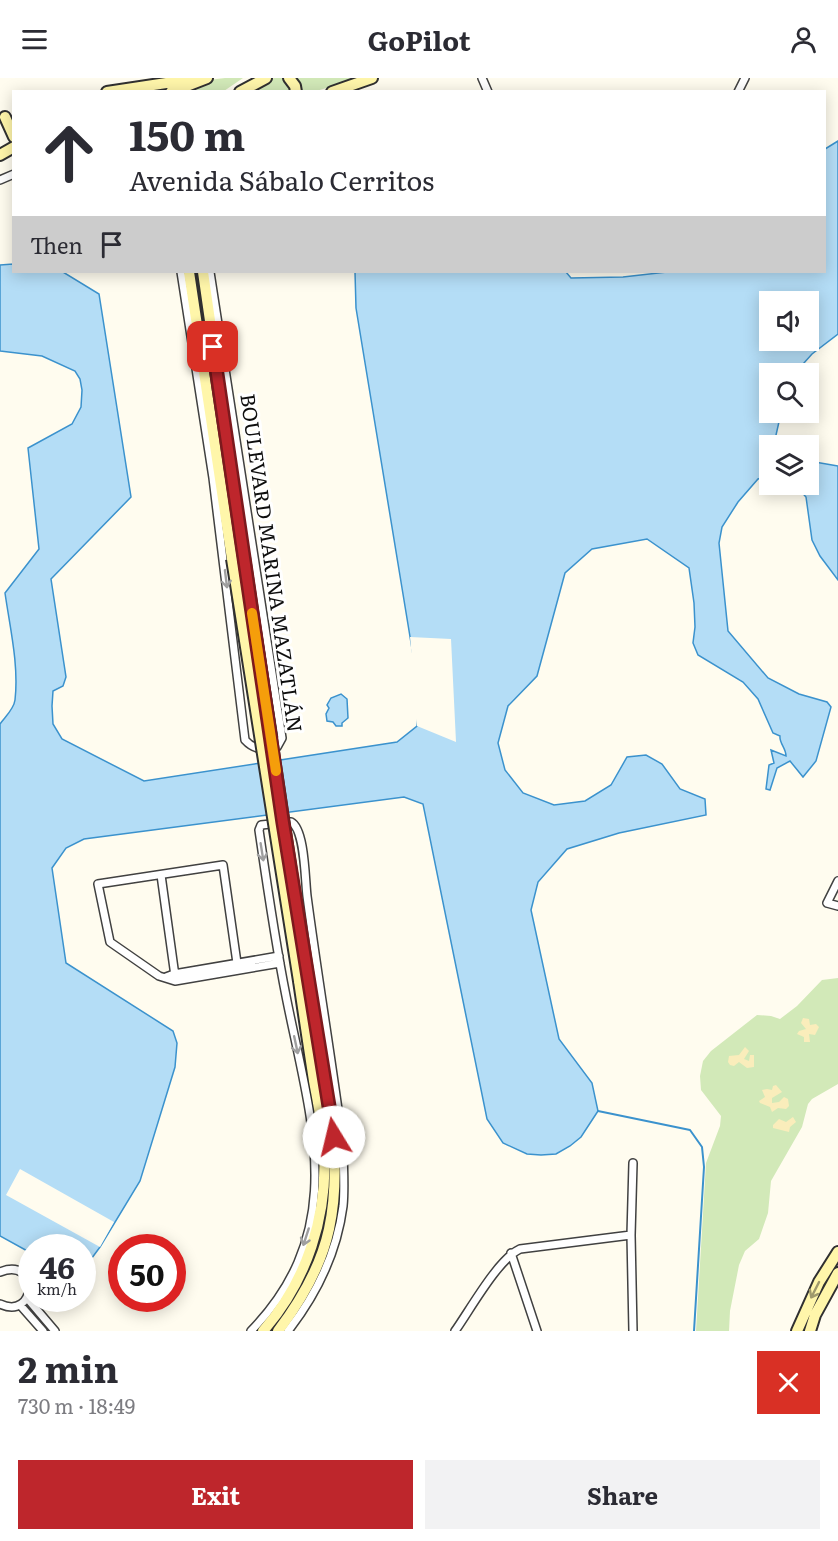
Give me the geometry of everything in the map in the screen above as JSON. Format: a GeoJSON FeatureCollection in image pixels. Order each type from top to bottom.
{"type":"FeatureCollection","features":[{"type":"Feature","properties":{"kind":"main road"},"geometry":{"type":"LineString","coordinates":[[120,90],[199,78]]}},
{"type":"Feature","properties":{"kind":"main road"},"geometry":{"type":"LineString","coordinates":[[176,90],[207,78]]}},
{"type":"Feature","properties":{"kind":"main road"},"geometry":{"type":"LineString","coordinates":[[244,90],[266,78]]}},
{"type":"Feature","properties":{"kind":"main road"},"geometry":{"type":"LineString","coordinates":[[338,90],[372,78]]}},
{"type":"Feature","properties":{"kind":"main road"},"geometry":{"type":"LineString","coordinates":[[6,117],[12,132]]}},
{"type":"Feature","properties":{"kind":"main road"},"geometry":{"type":"LineString","coordinates":[[189,273],[214,464],[336,1174],[329,1231],[319,1261],[305,1289],[278,1331]]}},
{"type":"Feature","properties":{"kind":"main road"},"geometry":{"type":"LineString","coordinates":[[203,273],[234,459],[244,557],[303,980]]}},
{"type":"Feature","properties":{"kind":"main road"},"geometry":{"type":"LineString","coordinates":[[263,1331],[293,1289],[314,1241],[325,1179],[325,1117]]}},
{"type":"Feature","properties":{"kind":"main road"},"geometry":{"type":"LineString","coordinates":[[797,1331],[815,1289],[838,1252]]}},
{"type":"Feature","properties":{"kind":"main road"},"geometry":{"type":"LineString","coordinates":[[810,1331],[819,1307],[838,1272]]}},
{"type":"Feature","properties":{"kind":"street","name":"BOULEVARD MARINA MAZATLÁN"},"geometry":{"type":"LineString","coordinates":[[182,273],[214,464],[246,740],[256,749],[274,748],[282,738],[234,459],[210,273]]}},
{"type":"Feature","properties":{"kind":"street"},"geometry":{"type":"LineString","coordinates":[[251,1331],[264,1318],[286,1284],[300,1256],[312,1217],[316,1183],[315,1153],[325,1117],[303,851],[298,828],[291,822],[261,825],[259,830],[280,960],[325,1117],[343,1146],[343,1205],[328,1263],[288,1331]]}},
{"type":"Feature","properties":{"kind":"street"},"geometry":{"type":"LineString","coordinates":[[237,967],[223,865],[98,884],[110,942],[159,976],[175,978],[280,960]]}},
{"type":"Feature","properties":{"kind":"street"},"geometry":{"type":"LineString","coordinates":[[161,875],[175,978]]}},
{"type":"Feature","properties":{"kind":"street"},"geometry":{"type":"LineString","coordinates":[[838,881],[827,903],[838,906]]}},
{"type":"Feature","properties":{"kind":"street"},"geometry":{"type":"LineString","coordinates":[[633,1163],[631,1235],[633,1331]]}},
{"type":"Feature","properties":{"kind":"street"},"geometry":{"type":"LineString","coordinates":[[455,1331],[511,1253],[520,1249],[631,1235]]}},
{"type":"Feature","properties":{"kind":"street"},"geometry":{"type":"LineString","coordinates":[[511,1253],[537,1331]]}},
{"type":"Feature","properties":{"kind":"street"},"geometry":{"type":"LineString","coordinates":[[0,1272],[14,1269],[18,1271]]}},
{"type":"Feature","properties":{"kind":"street"},"geometry":{"type":"LineString","coordinates":[[0,1304],[10,1307],[18,1305]]}},
{"type":"Feature","properties":{"kind":"street"},"geometry":{"type":"LineString","coordinates":[[26,1312],[43,1331]]}},
{"type":"Feature","properties":{"kind":"street"},"geometry":{"type":"LineString","coordinates":[[39,1312],[55,1331]]}},
{"type":"Feature","properties":{"kind":"green space"},"geometry":{"type":"Polygon","coordinates":[[[243,78],[225,90],[182,90],[209,80],[243,78]]]}},
{"type":"Feature","properties":{"kind":"green space"},"geometry":{"type":"Polygon","coordinates":[[[274,78],[284,78],[290,83],[290,90],[253,90],[274,78]]]}},
{"type":"Feature","properties":{"kind":"green space"},"geometry":{"type":"Polygon","coordinates":[[[296,78],[360,78],[320,90],[299,90],[299,82],[296,78]]]}},
{"type":"Feature","properties":{"kind":"green space"},"geometry":{"type":"Polygon","coordinates":[[[838,978],[838,1084],[812,1099],[808,1104],[802,1127],[771,1181],[768,1213],[759,1239],[745,1251],[739,1265],[730,1311],[729,1331],[696,1331],[706,1163],[720,1126],[721,1116],[701,1090],[700,1076],[703,1061],[711,1051],[757,1015],[780,1019],[797,1006],[822,980],[838,978]]]}},
{"type":"Feature","properties":{"kind":"sand"},"geometry":{"type":"Polygon","coordinates":[[[803,1018],[809,1019],[810,1025],[816,1024],[819,1027],[815,1035],[809,1034],[810,1042],[804,1042],[804,1037],[797,1034],[806,1029],[801,1023],[803,1018]]]}},
{"type":"Feature","properties":{"kind":"sand"},"geometry":{"type":"Polygon","coordinates":[[[745,1047],[749,1051],[744,1059],[749,1061],[750,1055],[754,1055],[754,1067],[747,1068],[739,1062],[734,1066],[730,1065],[729,1056],[739,1055],[745,1047]]]}},
{"type":"Feature","properties":{"kind":"sand"},"geometry":{"type":"Polygon","coordinates":[[[776,1085],[782,1092],[772,1098],[772,1103],[779,1102],[784,1097],[788,1099],[789,1106],[786,1109],[778,1108],[772,1112],[770,1107],[759,1101],[765,1097],[762,1090],[772,1090],[776,1085]]]}},
{"type":"Feature","properties":{"kind":"sand"},"geometry":{"type":"Polygon","coordinates":[[[793,1117],[796,1122],[790,1127],[789,1132],[773,1128],[779,1119],[786,1122],[793,1117]]]}},
{"type":"Feature","properties":{"kind":"water"},"geometry":{"type":"Polygon","coordinates":[[[838,141],[838,334],[819,349],[819,291],[759,291],[759,351],[816,351],[804,363],[759,363],[759,423],[779,423],[776,435],[759,435],[759,479],[738,502],[722,527],[719,543],[728,631],[768,678],[799,694],[827,702],[831,707],[816,761],[803,777],[790,761],[777,768],[770,790],[766,789],[769,765],[774,763],[771,750],[786,756],[785,750],[780,736],[773,733],[758,699],[743,682],[698,655],[693,643],[694,603],[689,568],[647,539],[592,549],[565,573],[537,676],[508,706],[498,743],[505,770],[523,793],[554,805],[585,801],[611,785],[627,757],[646,755],[662,764],[680,789],[705,799],[706,815],[619,833],[567,849],[538,882],[531,910],[559,1039],[592,1083],[598,1111],[581,1137],[556,1154],[527,1154],[503,1143],[487,1119],[423,804],[404,797],[84,839],[66,848],[52,868],[66,963],[173,1031],[177,1043],[175,1067],[140,1181],[96,1252],[96,1234],[18,1234],[18,1246],[0,1236],[0,724],[13,707],[16,687],[5,593],[39,549],[28,448],[72,424],[81,407],[82,390],[80,379],[75,371],[42,356],[0,351],[0,265],[12,264],[12,273],[65,273],[99,294],[131,497],[51,579],[66,677],[63,686],[53,691],[53,724],[62,739],[144,781],[397,742],[417,726],[419,703],[414,661],[356,308],[355,273],[567,273],[571,278],[623,277],[658,273],[826,273],[826,148],[838,141]]]}},
{"type":"Feature","properties":{"kind":"water"},"geometry":{"type":"Polygon","coordinates":[[[819,463],[838,466],[838,580],[820,556],[812,540],[804,495],[819,495],[819,463]]]}},
{"type":"Feature","properties":{"kind":"water"},"geometry":{"type":"Polygon","coordinates":[[[341,694],[347,699],[348,718],[342,726],[336,726],[333,722],[327,721],[326,714],[329,708],[327,705],[331,698],[341,694]]]}},
{"type":"Feature","properties":{"kind":"pier"},"geometry":{"type":"Polygon","coordinates":[[[410,637],[451,639],[456,742],[417,726],[416,718],[414,718],[416,703],[410,637]]]}},
{"type":"Feature","properties":{"kind":"pier"},"geometry":{"type":"Polygon","coordinates":[[[20,1169],[114,1222],[100,1247],[96,1245],[96,1234],[76,1234],[6,1195],[20,1169]]]}},
{"type":"Feature","properties":{"kind":"waterway"},"geometry":{"type":"LineString","coordinates":[[598,1111],[690,1130],[702,1147],[704,1167],[694,1331]]}},
{"type":"Feature","properties":{"kind":"slow traffic"},"geometry":{"type":"LineString","coordinates":[[252,613],[276,771]]}},
{"type":"Feature","properties":{"kind":"route"},"geometry":{"type":"LineString","coordinates":[[213,347],[283,823],[334,1137]]}}]}
